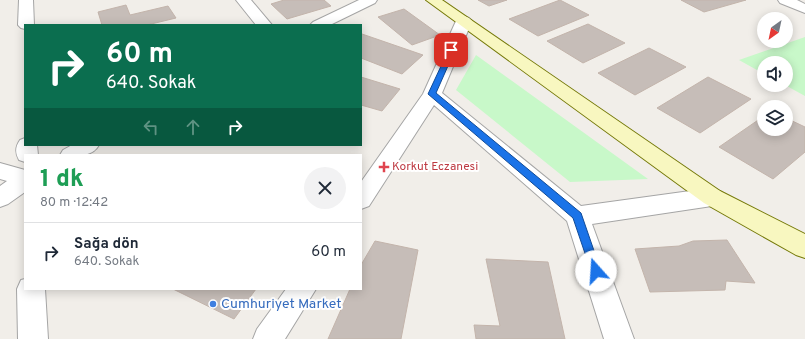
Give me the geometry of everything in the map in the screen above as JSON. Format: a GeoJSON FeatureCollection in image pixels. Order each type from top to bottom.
{"type":"FeatureCollection","features":[{"type":"Feature","properties":{"kind":"main road"},"geometry":{"type":"LineString","coordinates":[[433,0],[712,197],[805,246]]}},
{"type":"Feature","properties":{"kind":"main road"},"geometry":{"type":"LineString","coordinates":[[759,221],[805,264]]}},
{"type":"Feature","properties":{"kind":"street"},"geometry":{"type":"LineString","coordinates":[[26,0],[26,24]]}},
{"type":"Feature","properties":{"kind":"street"},"geometry":{"type":"LineString","coordinates":[[242,0],[263,24]]}},
{"type":"Feature","properties":{"kind":"street"},"geometry":{"type":"LineString","coordinates":[[320,24],[370,0]]}},
{"type":"Feature","properties":{"kind":"street"},"geometry":{"type":"LineString","coordinates":[[784,0],[805,9]]}},
{"type":"Feature","properties":{"kind":"street"},"geometry":{"type":"LineString","coordinates":[[362,199],[432,94],[464,21]]}},
{"type":"Feature","properties":{"kind":"street"},"geometry":{"type":"LineString","coordinates":[[432,94],[578,216],[619,339]]}},
{"type":"Feature","properties":{"kind":"street"},"geometry":{"type":"LineString","coordinates":[[73,154],[87,146]]}},
{"type":"Feature","properties":{"kind":"street"},"geometry":{"type":"LineString","coordinates":[[0,171],[24,179]]}},
{"type":"Feature","properties":{"kind":"street"},"geometry":{"type":"LineString","coordinates":[[0,198],[24,180]]}},
{"type":"Feature","properties":{"kind":"street"},"geometry":{"type":"LineString","coordinates":[[578,216],[712,197]]}},
{"type":"Feature","properties":{"kind":"street"},"geometry":{"type":"LineString","coordinates":[[31,290],[33,339]]}},
{"type":"Feature","properties":{"kind":"street"},"geometry":{"type":"LineString","coordinates":[[268,339],[301,290]]}},
{"type":"Feature","properties":{"kind":"green space"},"geometry":{"type":"Polygon","coordinates":[[[805,37],[805,96],[793,89],[793,56],[757,56],[757,70],[739,60],[773,48],[793,48],[793,41],[805,37]]]}},
{"type":"Feature","properties":{"kind":"green space"},"geometry":{"type":"Polygon","coordinates":[[[476,55],[648,179],[570,182],[456,90],[476,55]]]}},
{"type":"Feature","properties":{"kind":"building"},"geometry":{"type":"Polygon","coordinates":[[[284,0],[324,0],[331,6],[287,19],[271,4],[284,0]]]}},
{"type":"Feature","properties":{"kind":"building"},"geometry":{"type":"Polygon","coordinates":[[[478,0],[507,0],[489,6],[478,0]]]}},
{"type":"Feature","properties":{"kind":"building"},"geometry":{"type":"Polygon","coordinates":[[[560,0],[589,15],[538,36],[509,19],[560,0]]]}},
{"type":"Feature","properties":{"kind":"building"},"geometry":{"type":"Polygon","coordinates":[[[681,0],[746,0],[704,12],[681,0]]]}},
{"type":"Feature","properties":{"kind":"building"},"geometry":{"type":"Polygon","coordinates":[[[126,5],[130,15],[168,6],[176,18],[151,24],[102,24],[98,12],[126,5]]]}},
{"type":"Feature","properties":{"kind":"building"},"geometry":{"type":"Polygon","coordinates":[[[404,9],[440,35],[412,45],[378,17],[404,9]]]}},
{"type":"Feature","properties":{"kind":"building"},"geometry":{"type":"Polygon","coordinates":[[[588,24],[625,43],[583,63],[547,41],[588,24]]]}},
{"type":"Feature","properties":{"kind":"building"},"geometry":{"type":"Polygon","coordinates":[[[362,34],[423,55],[402,74],[362,58],[362,34]]]}},
{"type":"Feature","properties":{"kind":"building"},"geometry":{"type":"Polygon","coordinates":[[[649,48],[686,67],[635,95],[598,73],[649,48]]]}},
{"type":"Feature","properties":{"kind":"building"},"geometry":{"type":"Polygon","coordinates":[[[362,77],[400,89],[382,111],[362,105],[362,77]]]}},
{"type":"Feature","properties":{"kind":"building"},"geometry":{"type":"Polygon","coordinates":[[[708,77],[751,99],[700,133],[657,108],[708,77]]]}},
{"type":"Feature","properties":{"kind":"building"},"geometry":{"type":"Polygon","coordinates":[[[757,121],[757,136],[793,136],[793,121],[805,127],[805,152],[773,179],[719,147],[757,121]]]}},
{"type":"Feature","properties":{"kind":"building"},"geometry":{"type":"Polygon","coordinates":[[[727,240],[755,283],[726,281],[725,290],[650,292],[635,249],[679,246],[693,241],[727,240]]]}},
{"type":"Feature","properties":{"kind":"building"},"geometry":{"type":"Polygon","coordinates":[[[375,241],[418,250],[401,339],[328,339],[350,290],[362,290],[362,263],[375,241]]]}},
{"type":"Feature","properties":{"kind":"building"},"geometry":{"type":"Polygon","coordinates":[[[486,259],[548,262],[565,339],[476,339],[474,325],[500,326],[486,259]]]}},
{"type":"Feature","properties":{"kind":"building"},"geometry":{"type":"Polygon","coordinates":[[[175,290],[255,290],[234,319],[175,290]]]}},
{"type":"Feature","properties":{"kind":"place","name":"Korkut Eczanesi"},"geometry":{"type":"Point","coordinates":[384,167]}},
{"type":"Feature","properties":{"kind":"place","name":"Cumhuriyet Market"},"geometry":{"type":"Point","coordinates":[213,304]}},
{"type":"Feature","properties":{"kind":"route"},"geometry":{"type":"LineString","coordinates":[[451,50],[432,94],[578,216],[596,271]]}}]}
